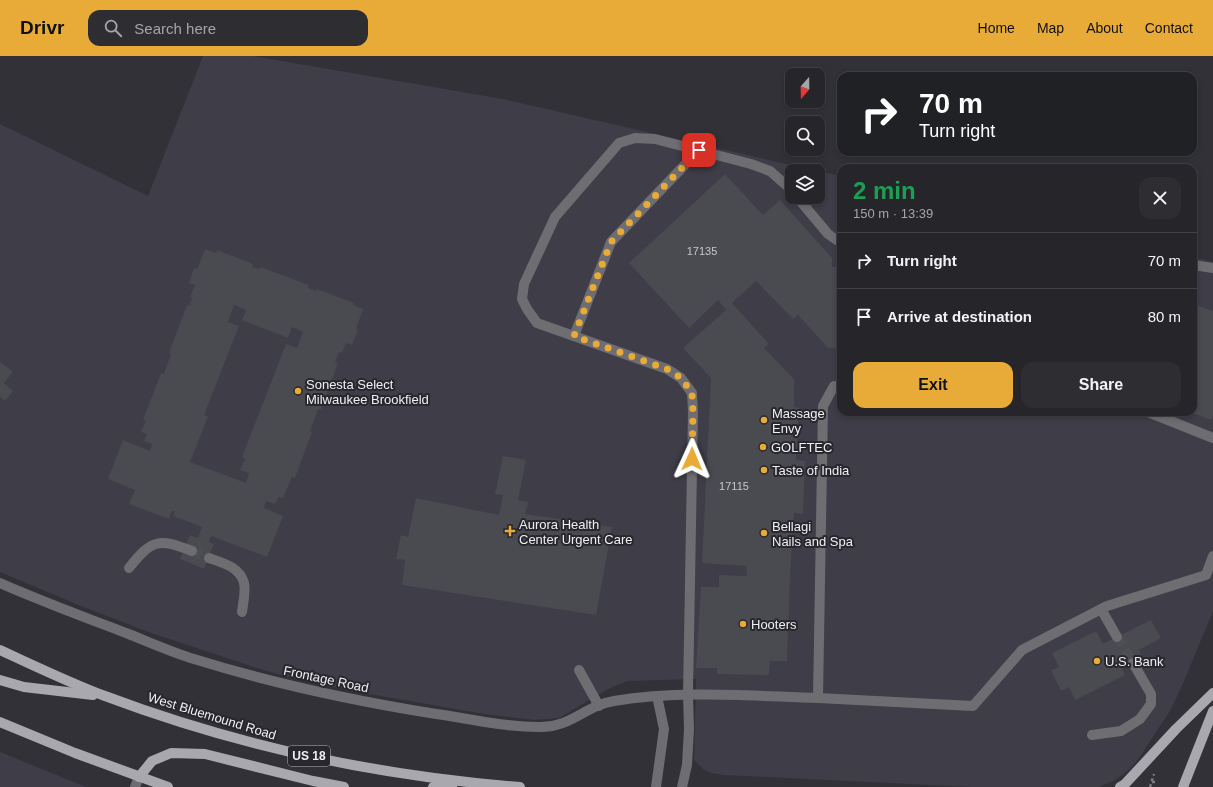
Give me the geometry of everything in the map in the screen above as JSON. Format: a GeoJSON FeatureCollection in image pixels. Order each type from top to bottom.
{"type":"FeatureCollection","features":[{"type":"Feature","properties":{"kind":"main road","name":"West Bluemound Road"},"geometry":{"type":"LineString","coordinates":[[0,650],[104,696],[207,730],[280,750],[367,768],[465,783],[520,787]]}},
{"type":"Feature","properties":{"kind":"main road"},"geometry":{"type":"LineString","coordinates":[[0,680],[24,686],[104,696]]}},
{"type":"Feature","properties":{"kind":"main road"},"geometry":{"type":"LineString","coordinates":[[1120,787],[1125,784],[1176,729],[1213,693]]}},
{"type":"Feature","properties":{"kind":"main road"},"geometry":{"type":"LineString","coordinates":[[1184,787],[1213,710]]}},
{"type":"Feature","properties":{"kind":"main road"},"geometry":{"type":"LineString","coordinates":[[0,722],[75,753],[137,782],[168,787]]}},
{"type":"Feature","properties":{"kind":"main road"},"geometry":{"type":"LineString","coordinates":[[137,782],[152,761],[171,753],[205,754],[313,781],[344,787]]}},
{"type":"Feature","properties":{"kind":"main road"},"geometry":{"type":"LineString","coordinates":[[433,787],[465,783]]}},
{"type":"Feature","properties":{"kind":"street"},"geometry":{"type":"LineString","coordinates":[[682,787],[687,765],[689,728],[688,694],[693,412],[692,393],[681,378],[667,369],[537,323],[522,299],[524,284],[555,217],[619,143],[635,138],[655,139],[751,164],[770,171],[785,184]]}},
{"type":"Feature","properties":{"kind":"street"},"geometry":{"type":"LineString","coordinates":[[574,336],[611,242],[699,150]]}},
{"type":"Feature","properties":{"kind":"street"},"geometry":{"type":"LineString","coordinates":[[803,204],[828,234],[837,240]]}},
{"type":"Feature","properties":{"kind":"street"},"geometry":{"type":"LineString","coordinates":[[1197,266],[1213,268]]}},
{"type":"Feature","properties":{"kind":"street"},"geometry":{"type":"LineString","coordinates":[[818,698],[823,406],[834,386],[837,386]]}},
{"type":"Feature","properties":{"kind":"street"},"geometry":{"type":"LineString","coordinates":[[1158,416],[1213,438]]}},
{"type":"Feature","properties":{"kind":"street"},"geometry":{"type":"LineString","coordinates":[[129,568],[141,553],[158,542],[173,544],[192,551]]}},
{"type":"Feature","properties":{"kind":"street"},"geometry":{"type":"LineString","coordinates":[[1117,637],[1101,609],[1206,575],[1213,556]]}},
{"type":"Feature","properties":{"kind":"street"},"geometry":{"type":"LineString","coordinates":[[210,558],[229,565],[239,572],[244,583],[242,612]]}},
{"type":"Feature","properties":{"kind":"street","name":"Frontage Road"},"geometry":{"type":"LineString","coordinates":[[0,583],[41,601],[192,658],[265,679],[393,707],[511,725],[541,727],[557,726],[611,701],[688,694],[818,698],[973,706],[1022,650],[1101,609]]}},
{"type":"Feature","properties":{"kind":"street"},"geometry":{"type":"LineString","coordinates":[[1092,735],[1120,731],[1140,719],[1151,704],[1151,694],[1133,663]]}},
{"type":"Feature","properties":{"kind":"street"},"geometry":{"type":"LineString","coordinates":[[579,670],[599,706]]}},
{"type":"Feature","properties":{"kind":"street"},"geometry":{"type":"LineString","coordinates":[[656,787],[664,729],[657,696]]}},
{"type":"Feature","properties":{"kind":"path"},"geometry":{"type":"LineString","coordinates":[[1150,787],[1152,782],[1158,782]]}},
{"type":"Feature","properties":{"kind":"shaded area"},"geometry":{"type":"Polygon","coordinates":[[[203,56],[253,56],[503,99],[786,164],[785,164],[785,204],[825,204],[825,173],[837,175],[837,416],[1197,416],[1197,258],[1213,262],[1213,611],[1170,711],[1130,769],[1115,780],[1099,787],[971,787],[724,775],[711,773],[703,769],[694,760],[696,679],[628,681],[608,689],[559,718],[534,720],[484,714],[358,692],[292,678],[260,669],[151,633],[0,572],[0,124],[148,196],[203,56]]]}},
{"type":"Feature","properties":{"kind":"shaded area"},"geometry":{"type":"Polygon","coordinates":[[[0,752],[86,787],[0,787],[0,752]]]}},
{"type":"Feature","properties":{"kind":"building"},"geometry":{"type":"Polygon","coordinates":[[[725,174],[763,215],[780,200],[832,258],[832,267],[837,267],[837,348],[828,348],[798,315],[793,319],[756,281],[732,303],[769,344],[764,348],[794,379],[794,407],[799,408],[796,460],[805,461],[803,514],[794,513],[787,661],[770,661],[769,675],[717,674],[717,668],[696,668],[701,587],[719,587],[719,575],[747,576],[746,566],[702,563],[711,378],[683,348],[726,310],[718,300],[689,328],[629,263],[725,174]]]}},
{"type":"Feature","properties":{"kind":"building","name":"Sonesta Select Milwaukee Brookfield"},"geometry":{"type":"Polygon","coordinates":[[[205,249],[216,253],[217,250],[253,264],[252,267],[260,269],[261,267],[309,285],[308,288],[316,291],[317,289],[354,303],[353,305],[363,309],[356,329],[358,330],[352,345],[346,343],[342,353],[339,352],[335,362],[338,363],[321,410],[318,409],[310,431],[312,432],[295,478],[292,477],[283,498],[279,497],[275,504],[266,501],[264,508],[283,516],[267,557],[211,536],[209,542],[214,544],[204,569],[180,559],[190,535],[198,538],[202,527],[173,516],[175,511],[172,511],[169,519],[129,504],[135,490],[108,479],[123,440],[150,451],[152,444],[144,441],[147,434],[141,432],[146,421],[143,420],[161,373],[164,374],[171,354],[169,353],[187,305],[189,306],[192,298],[190,297],[195,285],[189,283],[194,268],[197,269],[205,249]],[[234,305],[228,322],[239,326],[204,415],[208,417],[190,462],[246,483],[249,473],[240,470],[245,459],[242,457],[286,344],[297,348],[303,332],[292,327],[288,338],[242,320],[246,310],[234,305]]]}},
{"type":"Feature","properties":{"kind":"building"},"geometry":{"type":"Polygon","coordinates":[[[1197,305],[1213,311],[1213,415],[1211,420],[1197,415],[1197,305]]]}},
{"type":"Feature","properties":{"kind":"building"},"geometry":{"type":"Polygon","coordinates":[[[0,362],[13,372],[4,383],[13,391],[5,401],[0,397],[0,362]]]}},
{"type":"Feature","properties":{"kind":"building","name":"Aurora Health Center Urgent Care"},"geometry":{"type":"Polygon","coordinates":[[[503,456],[526,460],[518,500],[528,502],[525,514],[612,527],[596,615],[402,585],[405,560],[396,559],[401,535],[408,537],[416,498],[499,515],[503,495],[495,494],[503,456]]]}},
{"type":"Feature","properties":{"kind":"building","name":"U.S. Bank"},"geometry":{"type":"Polygon","coordinates":[[[1151,620],[1161,638],[1139,650],[1143,658],[1122,669],[1125,675],[1075,700],[1069,687],[1061,691],[1051,670],[1059,667],[1052,653],[1096,631],[1103,644],[1151,620]]]}},
{"type":"Feature","properties":{"kind":"tunnel"},"geometry":{"type":"LineString","coordinates":[[192,551],[209,558]]}},
{"type":"Feature","properties":{"kind":"tunnel"},"geometry":{"type":"LineString","coordinates":[[1117,637],[1133,663]]}},
{"type":"Feature","properties":{"kind":"place","name":"Sonesta Select Milwaukee Brookfield"},"geometry":{"type":"Point","coordinates":[298,391]}},
{"type":"Feature","properties":{"kind":"place","name":"Massage Envy"},"geometry":{"type":"Point","coordinates":[764,420]}},
{"type":"Feature","properties":{"kind":"place","name":"GOLFTEC"},"geometry":{"type":"Point","coordinates":[763,447]}},
{"type":"Feature","properties":{"kind":"place","name":"Taste of India"},"geometry":{"type":"Point","coordinates":[764,470]}},
{"type":"Feature","properties":{"kind":"place","name":"Aurora Health Center Urgent Care"},"geometry":{"type":"Point","coordinates":[510,531]}},
{"type":"Feature","properties":{"kind":"place","name":"Bellagi Nails and Spa"},"geometry":{"type":"Point","coordinates":[764,533]}},
{"type":"Feature","properties":{"kind":"place","name":"Hooters"},"geometry":{"type":"Point","coordinates":[743,624]}},
{"type":"Feature","properties":{"kind":"place","name":"U.S. Bank"},"geometry":{"type":"Point","coordinates":[1097,661]}},
{"type":"Feature","properties":{"kind":"route"},"geometry":{"type":"LineString","coordinates":[[692,459],[692,393],[681,378],[667,369],[574,336],[611,242],[699,150]]}}]}
